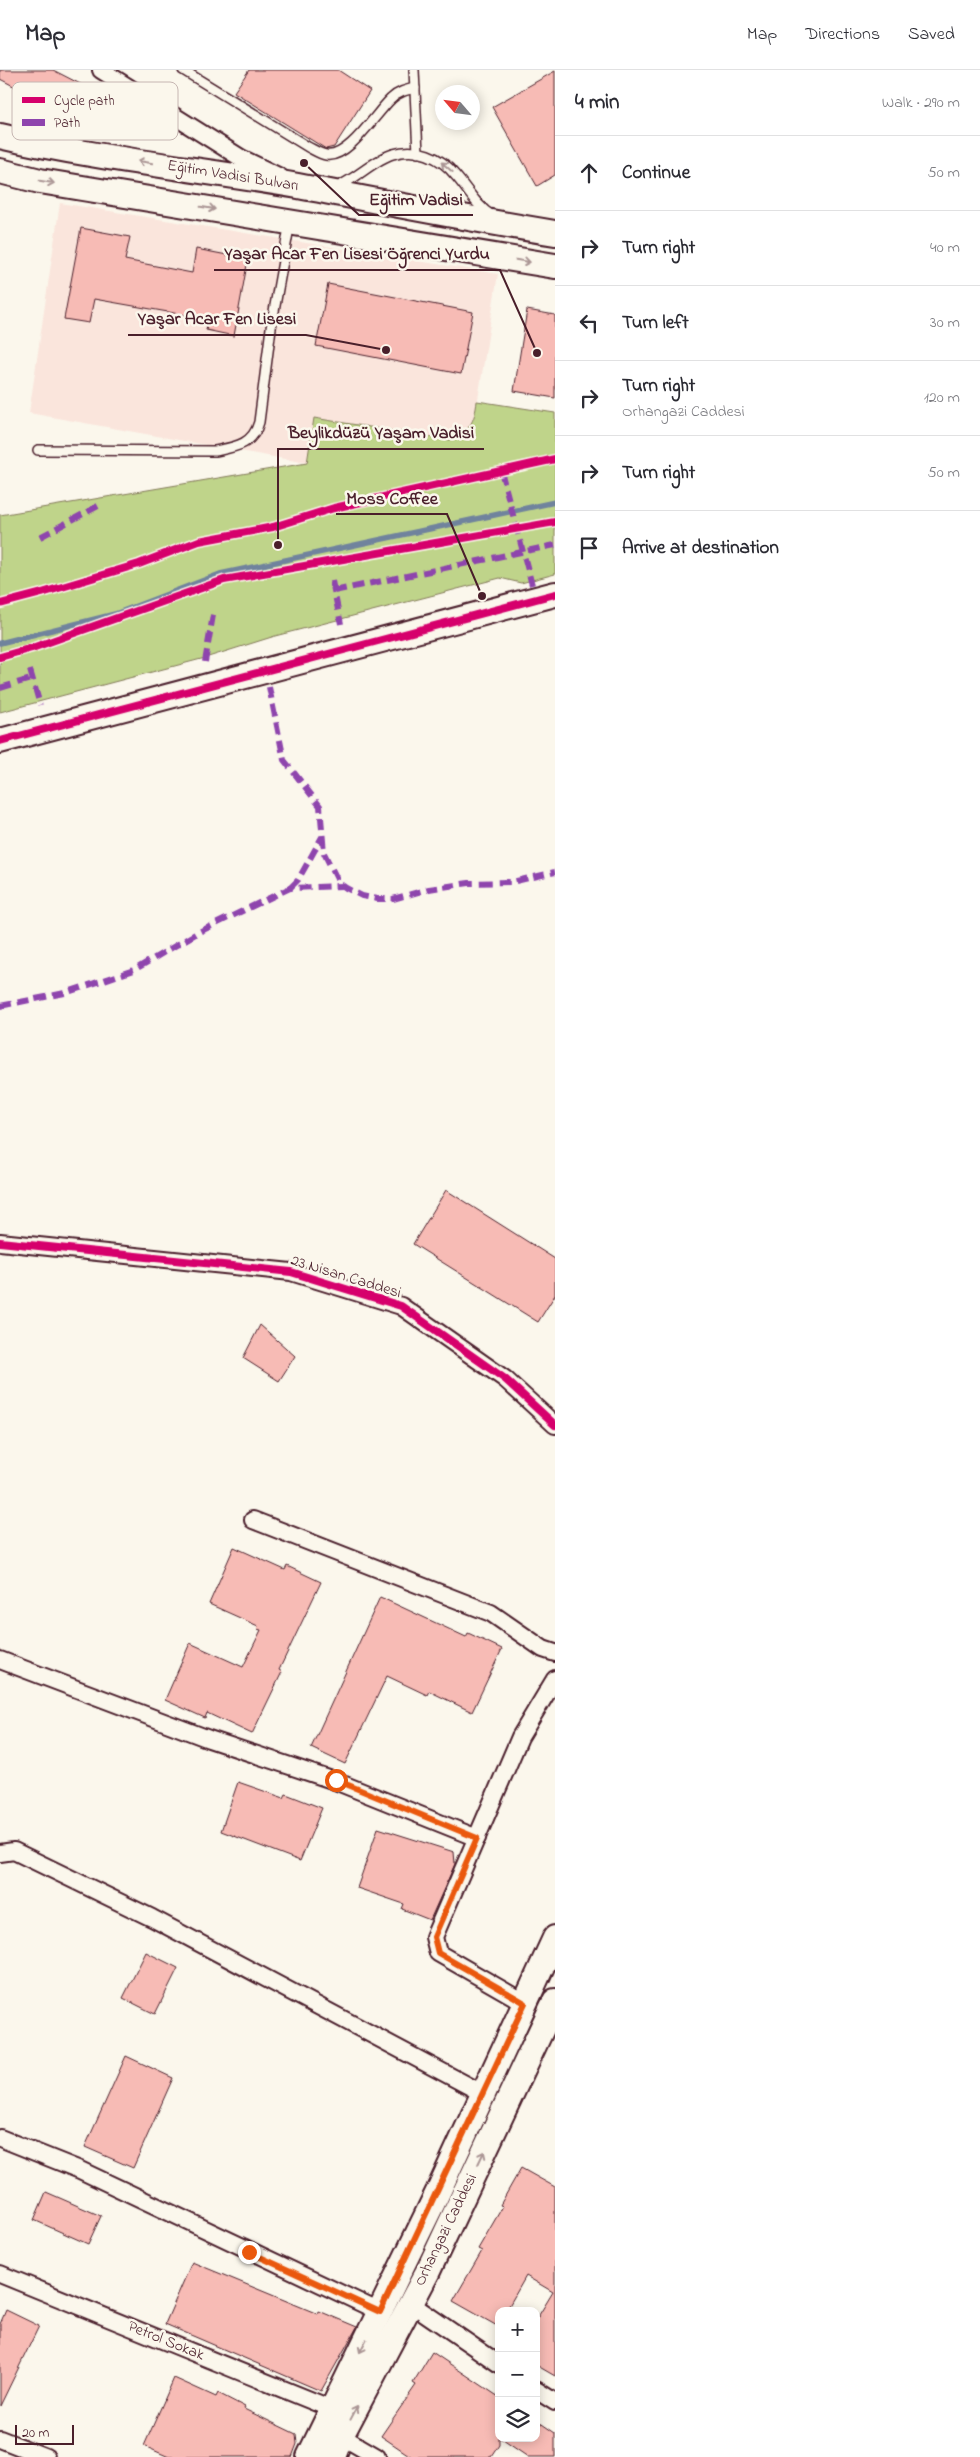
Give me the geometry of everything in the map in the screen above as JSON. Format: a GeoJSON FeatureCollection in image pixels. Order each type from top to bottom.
{"type":"FeatureCollection","features":[{"type":"Feature","properties":{"kind":"main road","name":"Eğitim Vadisi Bulvarı"},"geometry":{"type":"LineString","coordinates":[[17,140],[52,148],[308,188],[555,233]]}},
{"type":"Feature","properties":{"kind":"main road"},"geometry":{"type":"LineString","coordinates":[[0,171],[40,181],[555,266]]}},
{"type":"Feature","properties":{"kind":"main road"},"geometry":{"type":"LineString","coordinates":[[0,741],[555,594]]}},
{"type":"Feature","properties":{"kind":"main road","name":"Orhangazi Caddesi"},"geometry":{"type":"LineString","coordinates":[[309,2457],[484,2094],[555,1938]]}},
{"type":"Feature","properties":{"kind":"main road","name":"Orhangazi Caddesi"},"geometry":{"type":"LineString","coordinates":[[337,2446],[432,2262],[555,2001]]}},
{"type":"Feature","properties":{"kind":"street"},"geometry":{"type":"LineString","coordinates":[[101,70],[120,82]]}},
{"type":"Feature","properties":{"kind":"street"},"geometry":{"type":"LineString","coordinates":[[178,118],[241,158],[308,188]]}},
{"type":"Feature","properties":{"kind":"street","name":"23 Nisan Caddesi"},"geometry":{"type":"LineString","coordinates":[[0,1242],[292,1272],[401,1306],[505,1379],[555,1425]]}},
{"type":"Feature","properties":{"kind":"street"},"geometry":{"type":"LineString","coordinates":[[253,1520],[490,1613],[544,1649],[555,1653]]}},
{"type":"Feature","properties":{"kind":"street"},"geometry":{"type":"LineString","coordinates":[[0,1660],[209,1739],[336,1780],[477,1838]]}},
{"type":"Feature","properties":{"kind":"street"},"geometry":{"type":"LineString","coordinates":[[525,2003],[438,1953],[434,1937],[520,1737],[555,1679]]}},
{"type":"Feature","properties":{"kind":"street"},"geometry":{"type":"LineString","coordinates":[[0,1853],[14,1851],[152,1918],[484,2094]]}},
{"type":"Feature","properties":{"kind":"street"},"geometry":{"type":"LineString","coordinates":[[0,2138],[80,2170],[380,2312]]}},
{"type":"Feature","properties":{"kind":"street","name":"Petrol Sokak"},"geometry":{"type":"LineString","coordinates":[[0,2274],[332,2408]]}},
{"type":"Feature","properties":{"kind":"street"},"geometry":{"type":"LineString","coordinates":[[410,2303],[495,2361]]}},
{"type":"Feature","properties":{"kind":"street"},"geometry":{"type":"LineString","coordinates":[[540,2393],[555,2402]]}},
{"type":"Feature","properties":{"kind":"street"},"geometry":{"type":"LineString","coordinates":[[0,2439],[46,2457]]}},
{"type":"Feature","properties":{"kind":"street"},"geometry":{"type":"LineString","coordinates":[[337,2446],[377,2457]]}},
{"type":"Feature","properties":{"kind":"lane"},"geometry":{"type":"LineString","coordinates":[[183,70],[308,147],[325,155],[336,155],[351,144],[391,98],[403,90],[415,88]]}},
{"type":"Feature","properties":{"kind":"lane"},"geometry":{"type":"LineString","coordinates":[[414,70],[418,153]]}},
{"type":"Feature","properties":{"kind":"lane"},"geometry":{"type":"LineString","coordinates":[[308,188],[331,189],[352,180],[392,154],[418,153],[439,160],[454,173],[485,212],[505,225]]}},
{"type":"Feature","properties":{"kind":"lane"},"geometry":{"type":"LineString","coordinates":[[38,450],[215,451],[241,446],[248,441],[254,434],[258,422],[271,328],[290,222]]}},
{"type":"Feature","properties":{"kind":"shaded area"},"geometry":{"type":"Polygon","coordinates":[[[60,203],[498,274],[475,418],[463,435],[450,440],[315,418],[307,463],[29,413],[60,203]]]}},
{"type":"Feature","properties":{"kind":"green space"},"geometry":{"type":"Polygon","coordinates":[[[477,401],[555,413],[555,574],[521,583],[500,578],[275,636],[205,658],[0,712],[0,515],[307,463],[314,418],[450,440],[462,434],[470,425],[475,415],[477,401]]]}},
{"type":"Feature","properties":{"kind":"building"},"geometry":{"type":"Polygon","coordinates":[[[0,70],[53,70],[76,82],[12,82],[12,85],[0,79],[0,70]]]}},
{"type":"Feature","properties":{"kind":"building"},"geometry":{"type":"Polygon","coordinates":[[[249,70],[338,70],[370,91],[334,147],[326,149],[234,92],[249,70]]]}},
{"type":"Feature","properties":{"kind":"building"},"geometry":{"type":"Polygon","coordinates":[[[555,71],[555,175],[537,186],[492,107],[555,71]]]}},
{"type":"Feature","properties":{"kind":"building"},"geometry":{"type":"Polygon","coordinates":[[[81,228],[130,237],[125,260],[192,273],[196,249],[248,259],[234,336],[206,330],[208,319],[94,299],[89,323],[64,319],[81,228]]]}},
{"type":"Feature","properties":{"kind":"building"},"geometry":{"type":"Polygon","coordinates":[[[328,284],[473,312],[461,374],[316,346],[328,284]]]}},
{"type":"Feature","properties":{"kind":"building"},"geometry":{"type":"Polygon","coordinates":[[[527,310],[555,315],[555,398],[514,391],[527,310]]]}},
{"type":"Feature","properties":{"kind":"building"},"geometry":{"type":"Polygon","coordinates":[[[446,1190],[555,1259],[555,1295],[538,1322],[413,1244],[446,1190]]]}},
{"type":"Feature","properties":{"kind":"building"},"geometry":{"type":"Polygon","coordinates":[[[260,1325],[295,1356],[279,1381],[243,1358],[260,1325]]]}},
{"type":"Feature","properties":{"kind":"building"},"geometry":{"type":"Polygon","coordinates":[[[234,1547],[285,1570],[287,1566],[321,1582],[279,1670],[282,1672],[252,1734],[207,1713],[205,1718],[165,1700],[190,1643],[243,1667],[261,1630],[257,1629],[258,1626],[209,1604],[234,1547]]]}},
{"type":"Feature","properties":{"kind":"building"},"geometry":{"type":"Polygon","coordinates":[[[380,1597],[466,1637],[468,1633],[502,1649],[472,1712],[429,1691],[427,1695],[387,1676],[345,1764],[311,1748],[380,1597]]]}},
{"type":"Feature","properties":{"kind":"building"},"geometry":{"type":"Polygon","coordinates":[[[238,1782],[284,1798],[286,1794],[322,1808],[300,1861],[221,1831],[238,1782]]]}},
{"type":"Feature","properties":{"kind":"building"},"geometry":{"type":"Polygon","coordinates":[[[378,1828],[454,1852],[455,1864],[430,1920],[402,1909],[404,1904],[357,1888],[378,1828]]]}},
{"type":"Feature","properties":{"kind":"building"},"geometry":{"type":"Polygon","coordinates":[[[146,1952],[178,1968],[155,2014],[123,1998],[146,1952]]]}},
{"type":"Feature","properties":{"kind":"building"},"geometry":{"type":"Polygon","coordinates":[[[126,2056],[173,2078],[133,2168],[85,2147],[126,2056]]]}},
{"type":"Feature","properties":{"kind":"building"},"geometry":{"type":"Polygon","coordinates":[[[521,2168],[555,2187],[555,2376],[540,2367],[540,2313],[553,2292],[526,2276],[508,2307],[495,2307],[495,2325],[453,2301],[482,2251],[478,2249],[503,2206],[500,2205],[521,2168]]]}},
{"type":"Feature","properties":{"kind":"building"},"geometry":{"type":"Polygon","coordinates":[[[46,2192],[101,2216],[88,2244],[34,2220],[46,2192]]]}},
{"type":"Feature","properties":{"kind":"building"},"geometry":{"type":"Polygon","coordinates":[[[192,2262],[318,2314],[319,2311],[357,2327],[321,2391],[165,2324],[192,2262]]]}},
{"type":"Feature","properties":{"kind":"building"},"geometry":{"type":"Polygon","coordinates":[[[6,2310],[39,2326],[0,2406],[0,2324],[6,2310]]]}},
{"type":"Feature","properties":{"kind":"building"},"geometry":{"type":"Polygon","coordinates":[[[432,2352],[495,2394],[495,2442],[499,2442],[499,2445],[491,2457],[412,2457],[381,2436],[416,2385],[413,2383],[432,2352]]]}},
{"type":"Feature","properties":{"kind":"building"},"geometry":{"type":"Polygon","coordinates":[[[174,2378],[216,2397],[218,2393],[245,2407],[244,2409],[296,2434],[297,2444],[292,2457],[169,2457],[144,2446],[174,2378]]]}},
{"type":"Feature","properties":{"kind":"building"},"geometry":{"type":"Polygon","coordinates":[[[540,2423],[555,2433],[555,2457],[528,2457],[506,2442],[540,2442],[540,2423]]]}},
{"type":"Feature","properties":{"kind":"waterway"},"geometry":{"type":"LineString","coordinates":[[0,643],[115,614],[220,574],[555,502]]}},
{"type":"Feature","properties":{"kind":"marked path"},"geometry":{"type":"LineString","coordinates":[[501,471],[532,585]]}},
{"type":"Feature","properties":{"kind":"marked path"},"geometry":{"type":"LineString","coordinates":[[40,537],[98,506]]}},
{"type":"Feature","properties":{"kind":"marked path"},"geometry":{"type":"LineString","coordinates":[[334,591],[555,545]]}},
{"type":"Feature","properties":{"kind":"marked path"},"geometry":{"type":"LineString","coordinates":[[332,581],[341,624]]}},
{"type":"Feature","properties":{"kind":"marked path"},"geometry":{"type":"LineString","coordinates":[[205,662],[214,609]]}},
{"type":"Feature","properties":{"kind":"marked path"},"geometry":{"type":"LineString","coordinates":[[30,670],[40,705]]}},
{"type":"Feature","properties":{"kind":"marked path"},"geometry":{"type":"LineString","coordinates":[[0,688],[34,678]]}},
{"type":"Feature","properties":{"kind":"marked path"},"geometry":{"type":"LineString","coordinates":[[269,687],[284,760],[320,806],[324,853],[339,883],[346,888],[362,896],[393,899],[429,889],[469,883],[512,882],[555,872]]}},
{"type":"Feature","properties":{"kind":"marked path"},"geometry":{"type":"LineString","coordinates":[[290,888],[298,880],[322,837]]}},
{"type":"Feature","properties":{"kind":"marked path"},"geometry":{"type":"LineString","coordinates":[[0,1006],[65,993],[134,970],[197,933],[290,888],[343,886]]}},
{"type":"Feature","properties":{"kind":"cycle path"},"geometry":{"type":"LineString","coordinates":[[0,604],[139,564],[199,541],[273,527],[334,508],[555,459]]}},
{"type":"Feature","properties":{"kind":"cycle path"},"geometry":{"type":"LineString","coordinates":[[0,657],[32,648],[224,580],[555,522]]}},
{"type":"Feature","properties":{"kind":"cycle path"},"geometry":{"type":"LineString","coordinates":[[0,741],[555,594]]}},
{"type":"Feature","properties":{"kind":"cycle path"},"geometry":{"type":"LineString","coordinates":[[0,1242],[291,1272],[401,1306],[505,1379],[555,1425]]}},
{"type":"Feature","properties":{"kind":"place","name":"Eğitim Vadisi"},"geometry":{"type":"Point","coordinates":[304,163]}},
{"type":"Feature","properties":{"kind":"place","name":"Yaşar Acar Fen Lisesi"},"geometry":{"type":"Point","coordinates":[386,350]}},
{"type":"Feature","properties":{"kind":"place","name":"Yaşar Acar Fen Lisesi Öğrenci Yurdu"},"geometry":{"type":"Point","coordinates":[537,353]}},
{"type":"Feature","properties":{"kind":"place","name":"Beylikdüzü Yaşam Vadisi"},"geometry":{"type":"Point","coordinates":[278,545]}},
{"type":"Feature","properties":{"kind":"place","name":"Moss Coffee"},"geometry":{"type":"Point","coordinates":[482,596]}},
{"type":"Feature","properties":{"kind":"route"},"geometry":{"type":"LineString","coordinates":[[249,2252],[380,2312],[438,2192],[525,2003],[438,1953],[434,1937],[477,1838],[336,1780]]}}]}
